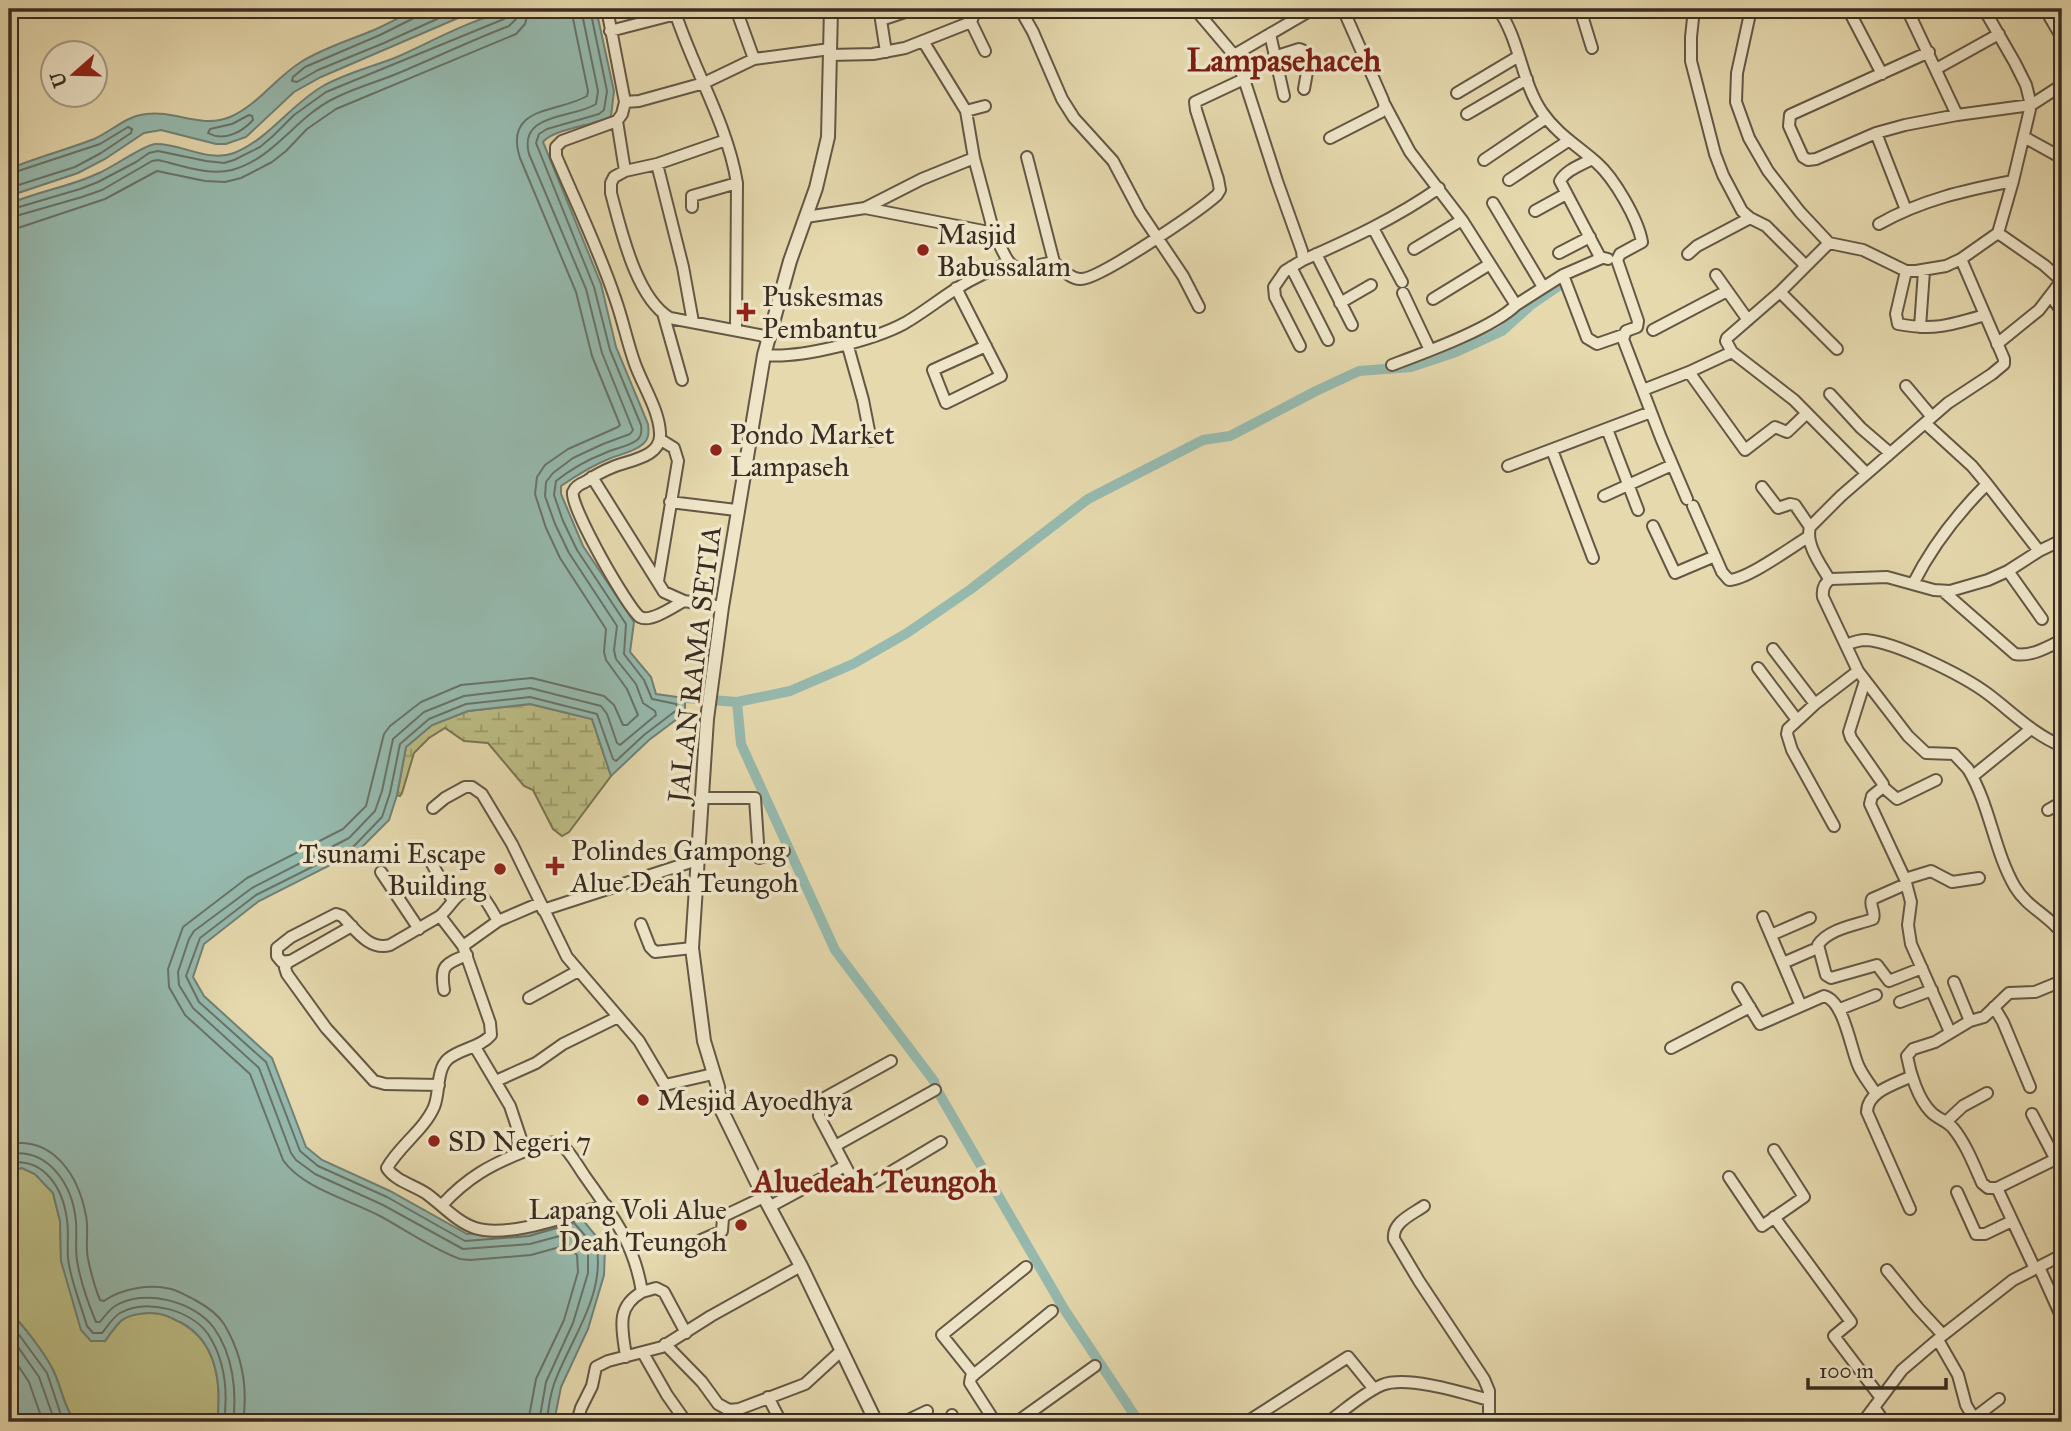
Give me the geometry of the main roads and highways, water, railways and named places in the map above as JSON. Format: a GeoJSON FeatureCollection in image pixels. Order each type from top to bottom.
{"type":"FeatureCollection","features":[{"type":"Feature","properties":{"kind":"water"},"geometry":{"type":"Polygon","coordinates":[[[416,9],[479,9],[321,77],[294,92],[246,137],[226,144],[216,144],[161,130],[144,133],[78,173],[9,196],[9,169],[94,139],[139,115],[157,113],[209,121],[230,117],[249,106],[292,68],[309,57],[379,28],[416,9]]]}},
{"type":"Feature","properties":{"kind":"water"},"geometry":{"type":"Polygon","coordinates":[[[515,9],[596,9],[614,91],[611,116],[555,134],[543,142],[601,284],[616,347],[648,424],[648,433],[646,440],[639,447],[598,464],[561,486],[561,494],[583,546],[634,622],[630,652],[651,677],[656,694],[685,698],[685,713],[649,740],[611,776],[592,719],[530,704],[468,711],[432,725],[406,747],[397,795],[389,820],[358,851],[259,901],[204,944],[193,977],[204,996],[272,1058],[306,1147],[322,1160],[390,1191],[467,1234],[528,1229],[578,1214],[605,1247],[604,1275],[588,1329],[561,1387],[554,1422],[217,1422],[219,1393],[214,1365],[202,1340],[192,1330],[168,1316],[151,1313],[136,1314],[122,1320],[105,1341],[91,1341],[81,1330],[61,1261],[60,1221],[53,1193],[35,1174],[22,1168],[9,1170],[9,204],[88,178],[155,144],[214,156],[234,153],[269,131],[311,94],[332,81],[397,57],[469,24],[515,9]]]}},
{"type":"Feature","properties":{"kind":"water"},"geometry":{"type":"Polygon","coordinates":[[[9,1312],[27,1331],[49,1363],[75,1422],[9,1422],[9,1312]]]}},
{"type":"Feature","properties":{"kind":"waterway"},"geometry":{"type":"LineString","coordinates":[[737,702],[790,691],[853,664],[907,633],[971,589],[1088,499],[1203,440],[1230,436],[1359,371],[1411,367],[1456,352],[1502,331],[1532,304],[1563,283]]}},
{"type":"Feature","properties":{"kind":"waterway"},"geometry":{"type":"LineString","coordinates":[[685,698],[737,702],[741,744],[835,950],[934,1081],[1064,1309],[1139,1422]]}},
{"type":"Feature","properties":{"kind":"place","name":"Masjid Babussalam"},"geometry":{"type":"Point","coordinates":[923,250]}},
{"type":"Feature","properties":{"kind":"place","name":"Puskesmas Pembantu"},"geometry":{"type":"Point","coordinates":[746,312]}},
{"type":"Feature","properties":{"kind":"place","name":"Pondo Market Lampaseh"},"geometry":{"type":"Point","coordinates":[716,450]}},
{"type":"Feature","properties":{"kind":"place","name":"Polindes Gampong Alue Deah Teungoh"},"geometry":{"type":"Point","coordinates":[555,866]}},
{"type":"Feature","properties":{"kind":"place","name":"Tsunami Escape Building"},"geometry":{"type":"Point","coordinates":[500,869]}},
{"type":"Feature","properties":{"kind":"place","name":"Mesjid Ayoedhya"},"geometry":{"type":"Point","coordinates":[643,1100]}},
{"type":"Feature","properties":{"kind":"place","name":"SD Negeri 7"},"geometry":{"type":"Point","coordinates":[434,1141]}},
{"type":"Feature","properties":{"kind":"place","name":"Lapang Voli Alue Deah Teungoh"},"geometry":{"type":"Point","coordinates":[741,1225]}},
{"type":"Feature","properties":{"kind":"district","name":"Lampasehaceh"},"geometry":{"type":"Point","coordinates":[1284,60]}},
{"type":"Feature","properties":{"kind":"district","name":"Aluedeah Teungoh"},"geometry":{"type":"Point","coordinates":[875,1181]}}]}
